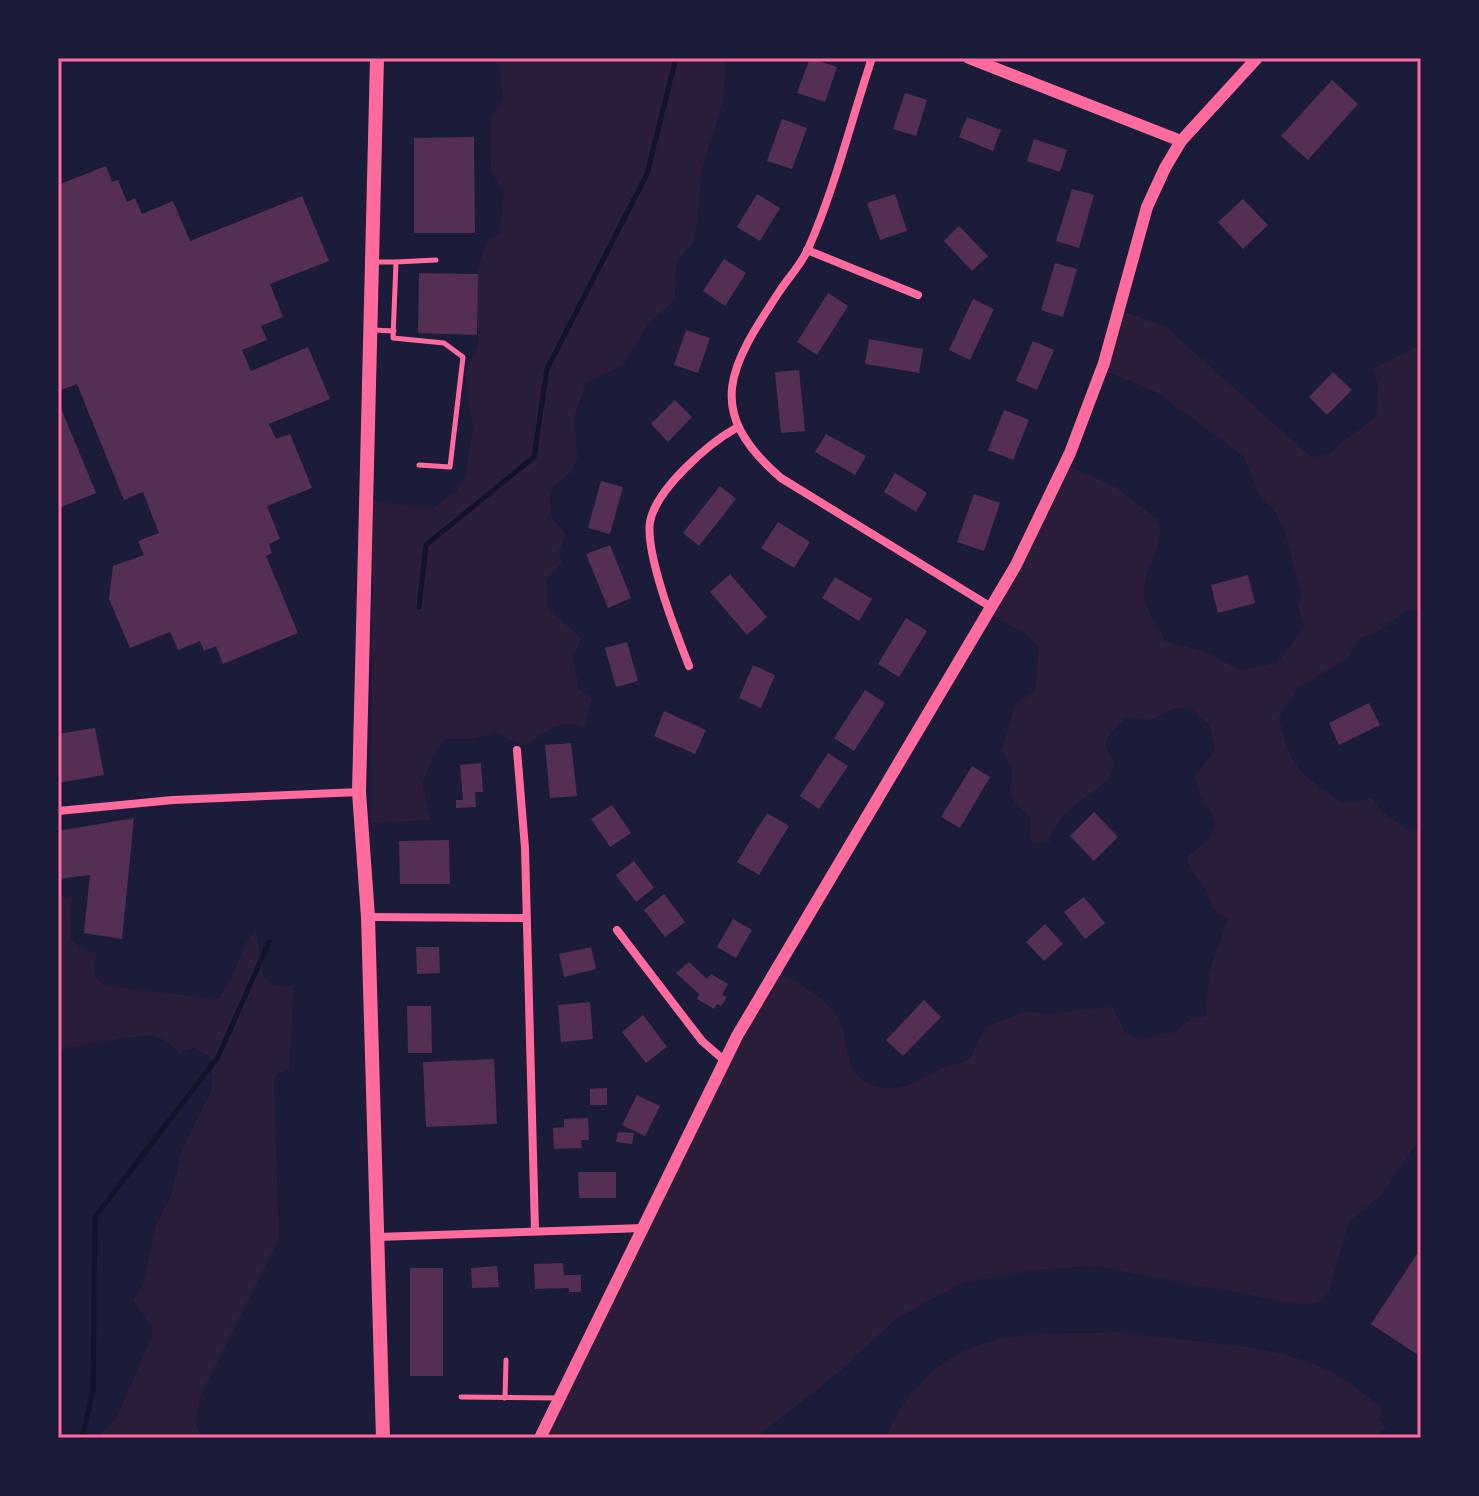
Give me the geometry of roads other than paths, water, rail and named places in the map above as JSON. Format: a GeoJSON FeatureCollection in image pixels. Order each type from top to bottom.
{"type":"FeatureCollection","features":[{"type":"Feature","properties":{"kind":"main road"},"geometry":{"type":"LineString","coordinates":[[377,58],[375,262],[359,792],[368,917],[383,1438]]}},
{"type":"Feature","properties":{"kind":"street"},"geometry":{"type":"LineString","coordinates":[[872,58],[807,250],[748,340],[735,371],[732,402],[736,428],[755,455],[781,478],[991,607]]}},
{"type":"Feature","properties":{"kind":"street"},"geometry":{"type":"LineString","coordinates":[[969,58],[1181,141]]}},
{"type":"Feature","properties":{"kind":"street"},"geometry":{"type":"LineString","coordinates":[[540,1438],[725,1061],[991,607],[1070,453],[1104,363],[1147,207],[1181,141],[1257,58]]}},
{"type":"Feature","properties":{"kind":"street"},"geometry":{"type":"LineString","coordinates":[[807,250],[918,295]]}},
{"type":"Feature","properties":{"kind":"street"},"geometry":{"type":"LineString","coordinates":[[689,666],[674,630],[652,547],[650,524],[656,504],[709,444],[736,428]]}},
{"type":"Feature","properties":{"kind":"street"},"geometry":{"type":"LineString","coordinates":[[517,750],[522,786],[535,1231]]}},
{"type":"Feature","properties":{"kind":"street"},"geometry":{"type":"LineString","coordinates":[[58,811],[157,801],[359,792]]}},
{"type":"Feature","properties":{"kind":"street"},"geometry":{"type":"LineString","coordinates":[[368,917],[525,918]]}},
{"type":"Feature","properties":{"kind":"street"},"geometry":{"type":"LineString","coordinates":[[617,930],[702,1041],[725,1061]]}},
{"type":"Feature","properties":{"kind":"street"},"geometry":{"type":"LineString","coordinates":[[377,1237],[644,1228]]}},
{"type":"Feature","properties":{"kind":"lane"},"geometry":{"type":"LineString","coordinates":[[375,262],[436,260]]}},
{"type":"Feature","properties":{"kind":"lane"},"geometry":{"type":"LineString","coordinates":[[396,262],[393,338],[444,343],[463,357],[450,467],[419,465]]}},
{"type":"Feature","properties":{"kind":"lane"},"geometry":{"type":"LineString","coordinates":[[373,330],[394,331]]}},
{"type":"Feature","properties":{"kind":"lane"},"geometry":{"type":"LineString","coordinates":[[505,1398],[506,1360]]}},
{"type":"Feature","properties":{"kind":"lane"},"geometry":{"type":"LineString","coordinates":[[461,1397],[560,1398]]}},
{"type":"Feature","properties":{"kind":"waterway"},"geometry":{"type":"LineString","coordinates":[[419,607],[426,545],[534,457],[547,369],[647,174],[676,58]]}},
{"type":"Feature","properties":{"kind":"waterway"},"geometry":{"type":"LineString","coordinates":[[82,1438],[93,1391],[95,1217],[218,1057],[269,942]]}}]}
